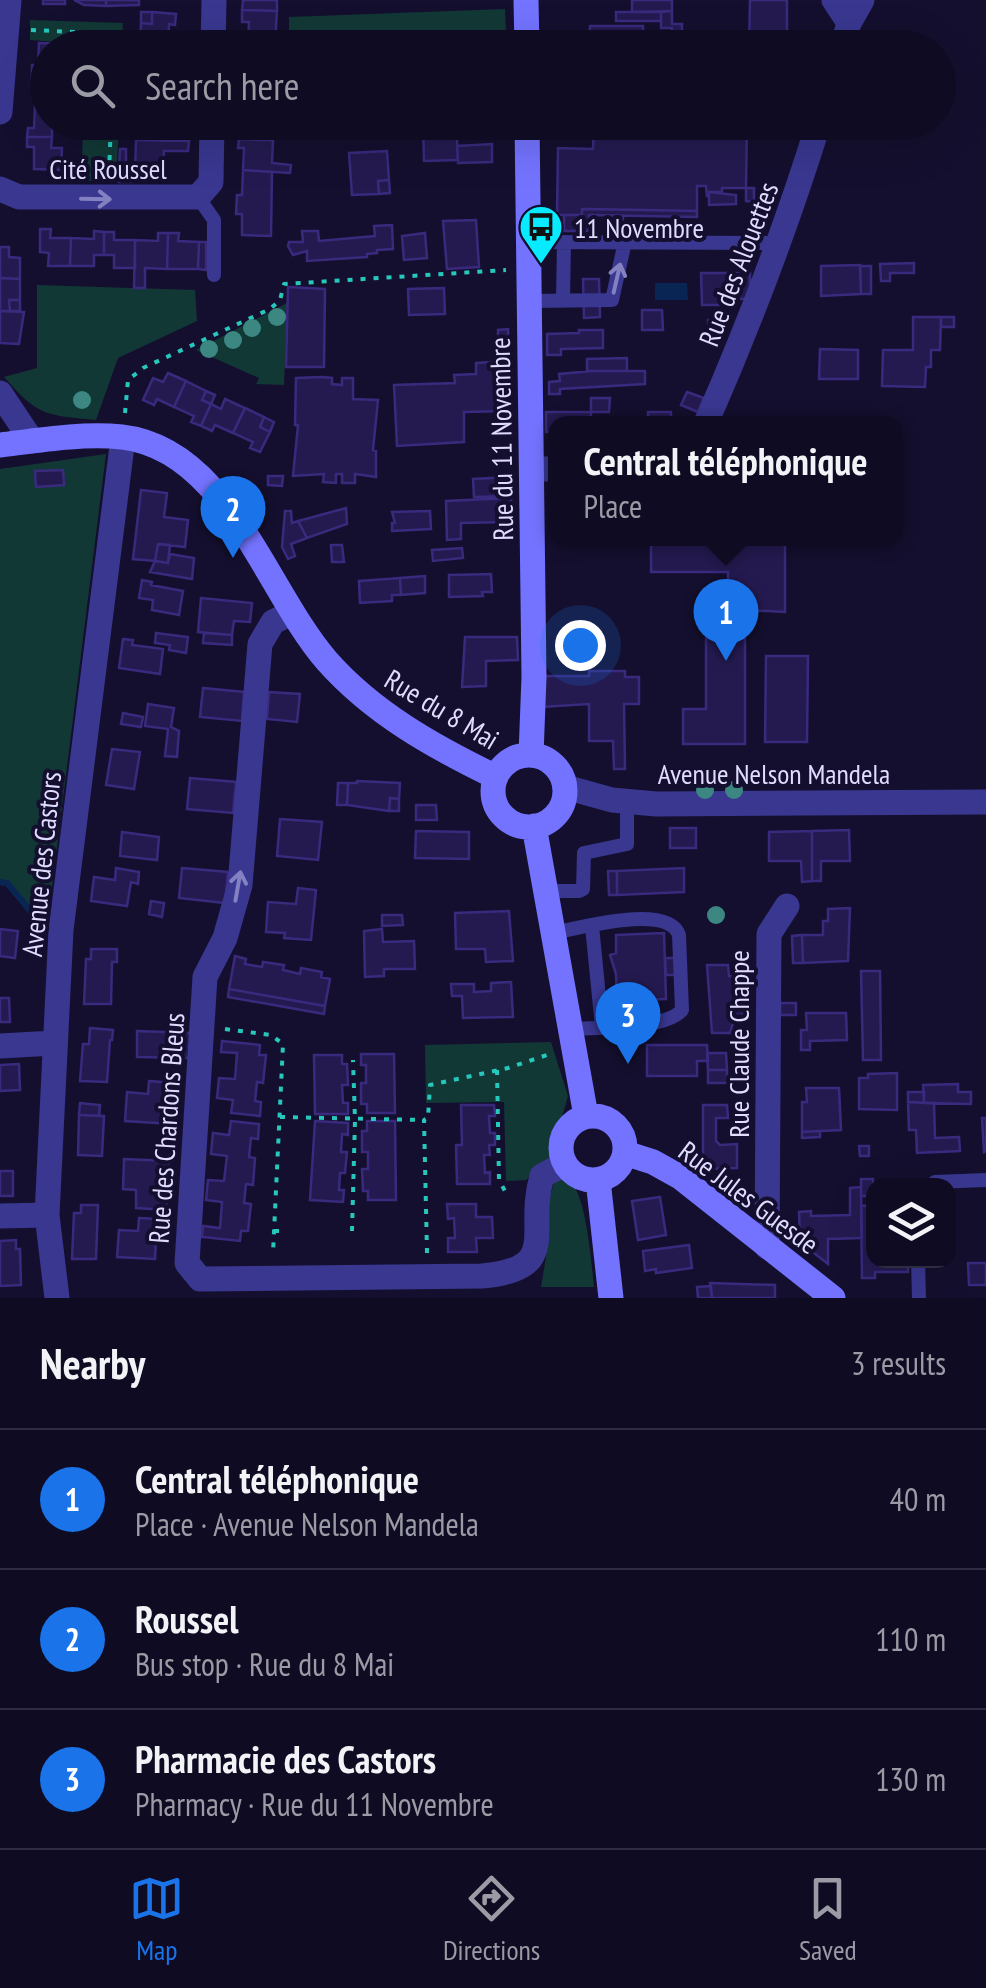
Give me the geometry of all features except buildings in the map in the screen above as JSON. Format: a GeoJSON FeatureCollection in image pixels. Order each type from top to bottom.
{"type":"FeatureCollection","features":[{"type":"Feature","properties":{"kind":"street"},"geometry":{"type":"LineString","coordinates":[[0,112],[10,0]]}},
{"type":"Feature","properties":{"kind":"street"},"geometry":{"type":"LineString","coordinates":[[214,0],[214,30]]}},
{"type":"Feature","properties":{"kind":"street"},"geometry":{"type":"LineString","coordinates":[[526,0],[527,30]]}},
{"type":"Feature","properties":{"kind":"street"},"geometry":{"type":"LineString","coordinates":[[834,0],[851,23]]}},
{"type":"Feature","properties":{"kind":"street","name":"Cité Roussel"},"geometry":{"type":"LineString","coordinates":[[0,189],[18,197],[198,196],[212,182],[212,140]]}},
{"type":"Feature","properties":{"kind":"street","name":"Rue du 11 Novembre"},"geometry":{"type":"LineString","coordinates":[[527,140],[529,301],[544,469],[531,755]]}},
{"type":"Feature","properties":{"kind":"street","name":"Rue des Alouettes"},"geometry":{"type":"LineString","coordinates":[[709,416],[779,244],[813,140]]}},
{"type":"Feature","properties":{"kind":"street"},"geometry":{"type":"LineString","coordinates":[[0,393],[32,441]]}},
{"type":"Feature","properties":{"kind":"street","name":"Rue du 8 Mai"},"geometry":{"type":"LineString","coordinates":[[0,445],[82,436],[123,438],[149,444],[189,466],[226,504],[290,614],[354,689],[402,726],[496,777]]}},
{"type":"Feature","properties":{"kind":"street","name":"Avenue des Castors"},"geometry":{"type":"LineString","coordinates":[[57,1298],[46,1216],[61,930],[123,438]]}},
{"type":"Feature","properties":{"kind":"street","name":"Rue des Chardons Bleus"},"geometry":{"type":"LineString","coordinates":[[290,614],[273,622],[260,644],[240,885],[226,938],[206,977],[188,1263],[200,1279],[429,1278],[521,1270],[532,1258],[537,1236],[536,1196],[542,1176],[564,1164]]}},
{"type":"Feature","properties":{"kind":"street"},"geometry":{"type":"LineString","coordinates":[[531,755],[557,769],[564,788],[554,817],[534,826],[513,822],[498,808],[493,787],[510,760],[531,755]]}},
{"type":"Feature","properties":{"kind":"street","name":"Avenue Nelson Mandela"},"geometry":{"type":"LineString","coordinates":[[564,788],[627,802],[986,802]]}},
{"type":"Feature","properties":{"kind":"street"},"geometry":{"type":"LineString","coordinates":[[534,826],[586,1116]]}},
{"type":"Feature","properties":{"kind":"street","name":"Rue Claude Chappe"},"geometry":{"type":"LineString","coordinates":[[766,1247],[769,934],[786,906]]}},
{"type":"Feature","properties":{"kind":"street"},"geometry":{"type":"LineString","coordinates":[[0,1046],[54,1043]]}},
{"type":"Feature","properties":{"kind":"street"},"geometry":{"type":"LineString","coordinates":[[586,1116],[615,1124],[622,1133],[625,1153],[616,1171],[598,1180],[578,1178],[560,1154],[563,1134],[586,1116]]}},
{"type":"Feature","properties":{"kind":"street","name":"Rue Jules Guesde"},"geometry":{"type":"LineString","coordinates":[[625,1153],[680,1177],[833,1298]]}},
{"type":"Feature","properties":{"kind":"street"},"geometry":{"type":"LineString","coordinates":[[598,1180],[611,1298]]}},
{"type":"Feature","properties":{"kind":"street"},"geometry":{"type":"LineString","coordinates":[[0,1216],[46,1216]]}},
{"type":"Feature","properties":{"kind":"lane"},"geometry":{"type":"LineString","coordinates":[[198,196],[214,220],[214,275]]}},
{"type":"Feature","properties":{"kind":"lane"},"geometry":{"type":"LineString","coordinates":[[528,242],[779,244]]}},
{"type":"Feature","properties":{"kind":"lane"},"geometry":{"type":"LineString","coordinates":[[563,301],[564,242]]}},
{"type":"Feature","properties":{"kind":"lane"},"geometry":{"type":"LineString","coordinates":[[529,301],[612,300],[625,242]]}},
{"type":"Feature","properties":{"kind":"lane"},"geometry":{"type":"LineString","coordinates":[[546,891],[583,889],[584,853],[627,844],[627,802]]}},
{"type":"Feature","properties":{"kind":"lane"},"geometry":{"type":"LineString","coordinates":[[553,934],[592,926],[666,920],[676,926],[679,934],[682,1010],[675,1017],[647,1024],[602,1026],[572,1037]]}},
{"type":"Feature","properties":{"kind":"lane"},"geometry":{"type":"LineString","coordinates":[[592,926],[602,1026]]}},
{"type":"Feature","properties":{"kind":"lane"},"geometry":{"type":"LineString","coordinates":[[956,1181],[986,1180]]}},
{"type":"Feature","properties":{"kind":"lane"},"geometry":{"type":"LineString","coordinates":[[918,1268],[918,1298]]}},
{"type":"Feature","properties":{"kind":"path"},"geometry":{"type":"LineString","coordinates":[[6,29],[30,30]]}},
{"type":"Feature","properties":{"kind":"path"},"geometry":{"type":"LineString","coordinates":[[108,199],[111,140]]}},
{"type":"Feature","properties":{"kind":"path"},"geometry":{"type":"LineString","coordinates":[[123,438],[128,380],[143,368],[270,308],[280,300],[284,284],[528,269]]}},
{"type":"Feature","properties":{"kind":"path"},"geometry":{"type":"LineString","coordinates":[[202,1025],[271,1036],[283,1044],[272,1278]]}},
{"type":"Feature","properties":{"kind":"path"},"geometry":{"type":"LineString","coordinates":[[280,1117],[424,1120],[428,1118],[430,1085],[497,1070],[572,1037]]}},
{"type":"Feature","properties":{"kind":"path"},"geometry":{"type":"LineString","coordinates":[[352,1230],[353,1060]]}},
{"type":"Feature","properties":{"kind":"path"},"geometry":{"type":"LineString","coordinates":[[497,1070],[499,1180],[506,1192]]}},
{"type":"Feature","properties":{"kind":"path"},"geometry":{"type":"LineString","coordinates":[[424,1120],[429,1278]]}},
{"type":"Feature","properties":{"kind":"path"},"geometry":{"type":"LineString","coordinates":[[274,1231],[286,1231]]}},
{"type":"Feature","properties":{"kind":"green space"},"geometry":{"type":"Polygon","coordinates":[[[505,9],[506,30],[289,30],[289,17],[505,9]]]}},
{"type":"Feature","properties":{"kind":"green space"},"geometry":{"type":"Polygon","coordinates":[[[30,20],[123,23],[123,30],[30,30],[30,20]]]}},
{"type":"Feature","properties":{"kind":"green space"},"geometry":{"type":"Polygon","coordinates":[[[83,140],[118,140],[116,182],[75,180],[82,165],[83,140]]]}},
{"type":"Feature","properties":{"kind":"green space"},"geometry":{"type":"Polygon","coordinates":[[[37,285],[195,290],[197,321],[118,358],[96,420],[53,414],[35,406],[4,377],[37,368],[37,285]]]}},
{"type":"Feature","properties":{"kind":"green space"},"geometry":{"type":"Polygon","coordinates":[[[287,303],[284,385],[256,384],[259,378],[196,350],[287,303]]]}},
{"type":"Feature","properties":{"kind":"green space"},"geometry":{"type":"Polygon","coordinates":[[[106,454],[46,935],[6,886],[0,885],[0,469],[106,454]]]}},
{"type":"Feature","properties":{"kind":"green space"},"geometry":{"type":"Polygon","coordinates":[[[551,1042],[568,1096],[551,1156],[526,1180],[506,1181],[504,1102],[426,1103],[425,1045],[551,1042]]]}},
{"type":"Feature","properties":{"kind":"green space"},"geometry":{"type":"Polygon","coordinates":[[[557,1180],[567,1181],[577,1191],[588,1232],[594,1287],[541,1287],[549,1239],[549,1201],[557,1180]]]}},
{"type":"Feature","properties":{"kind":"water"},"geometry":{"type":"Polygon","coordinates":[[[655,283],[687,283],[688,300],[655,300],[655,283]]]}},
{"type":"Feature","properties":{"kind":"waterway"},"geometry":{"type":"LineString","coordinates":[[0,882],[7,883],[45,928]]}},
{"type":"Feature","properties":{"kind":"place","name":"11 Novembre"},"geometry":{"type":"Point","coordinates":[541,265]}},
{"type":"Feature","properties":{"kind":"place","name":"Roussel"},"geometry":{"type":"Point","coordinates":[233,558]}},
{"type":"Feature","properties":{"kind":"place","name":"Central téléphonique"},"geometry":{"type":"Point","coordinates":[726,661]}},
{"type":"Feature","properties":{"kind":"place","name":"Pharmacie des Castors"},"geometry":{"type":"Point","coordinates":[628,1064]}}]}
